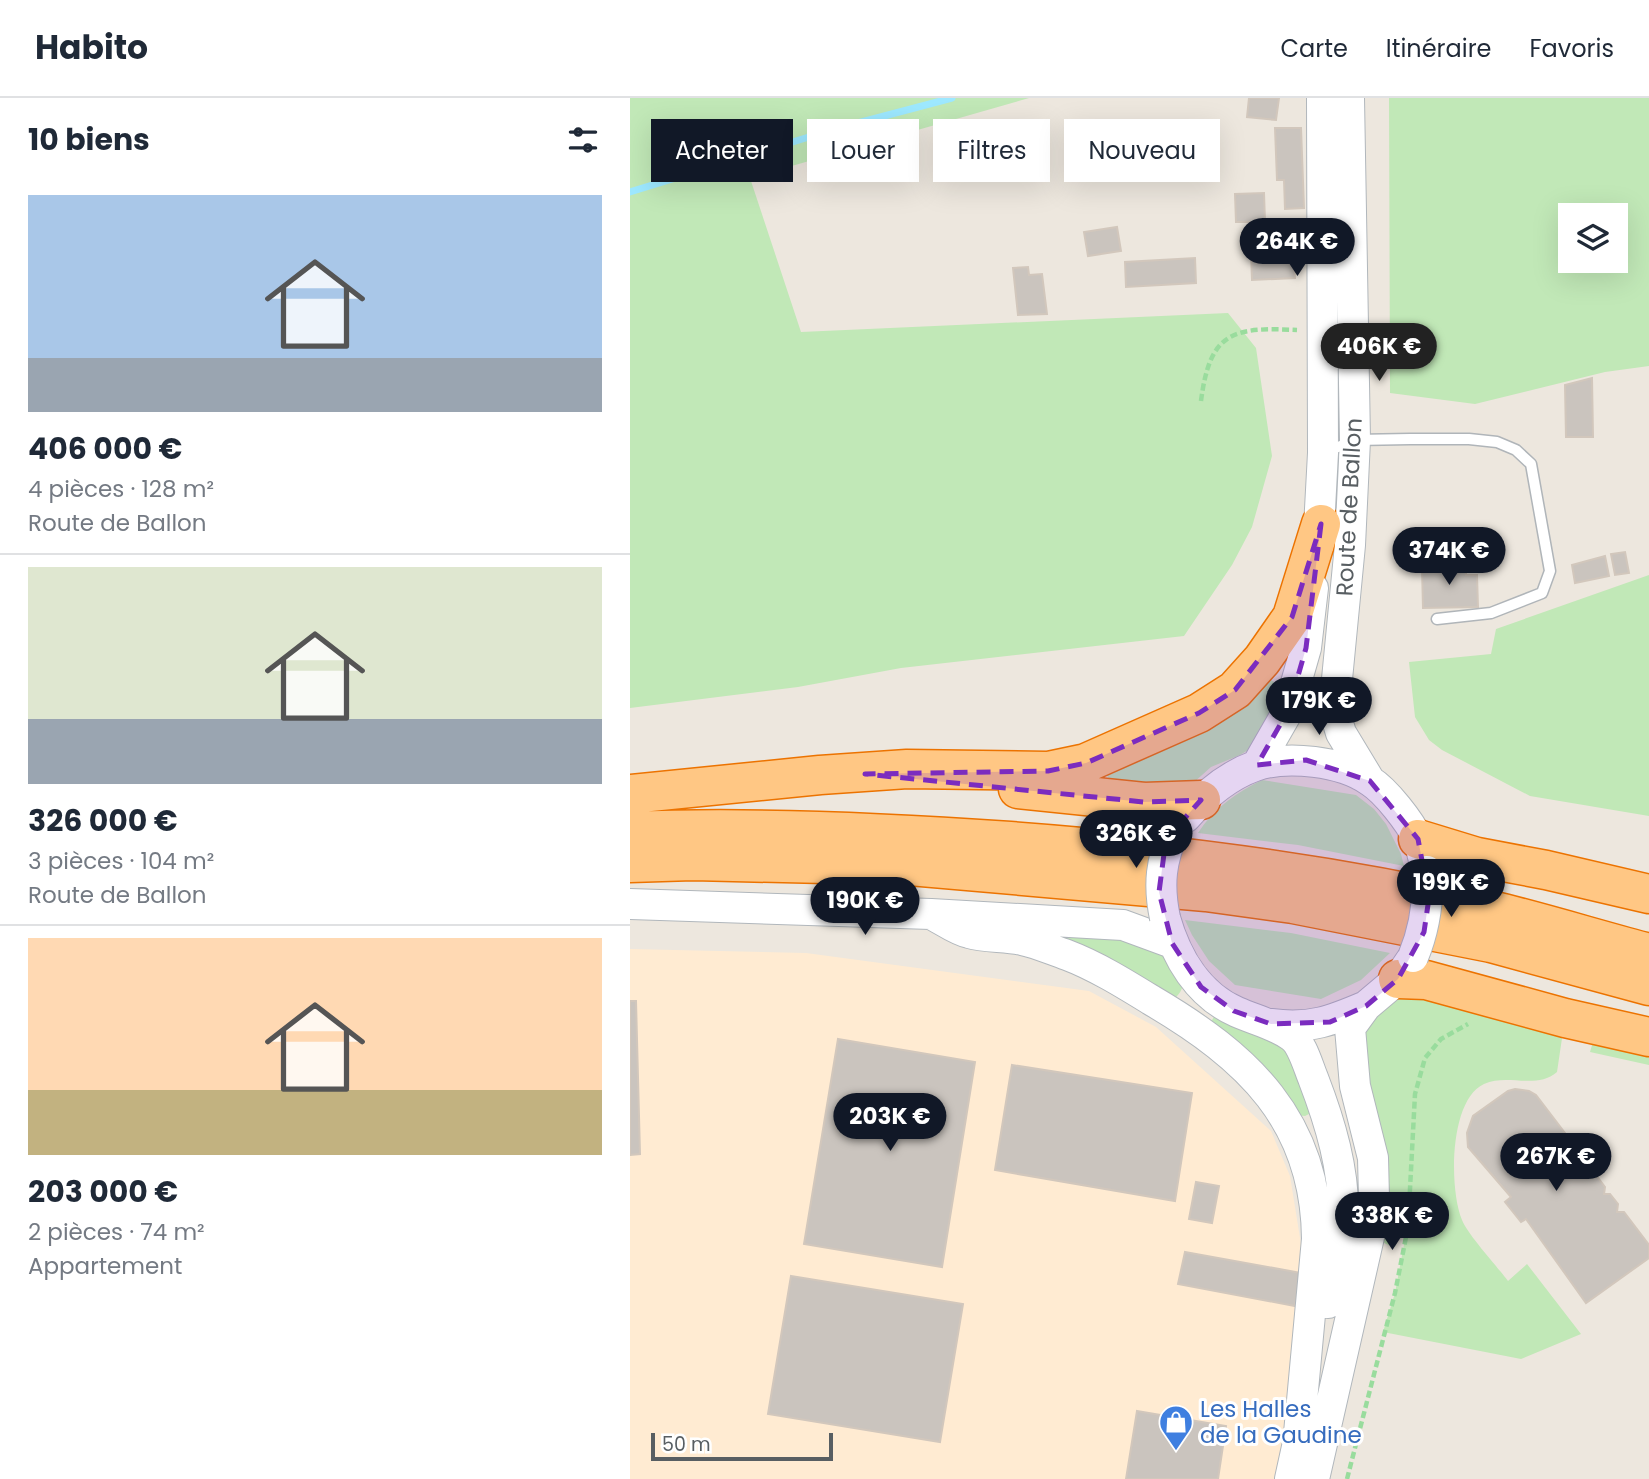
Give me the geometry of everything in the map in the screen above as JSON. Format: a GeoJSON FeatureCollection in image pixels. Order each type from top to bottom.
{"type":"FeatureCollection","features":[{"type":"Feature","properties":{"kind":"highway"},"geometry":{"type":"LineString","coordinates":[[630,794],[907,769],[1048,771],[1086,763],[1199,713],[1235,690],[1262,660],[1292,617],[1321,524]]}},
{"type":"Feature","properties":{"kind":"highway"},"geometry":{"type":"LineString","coordinates":[[865,774],[1144,802],[1201,800]]}},
{"type":"Feature","properties":{"kind":"highway"},"geometry":{"type":"LineString","coordinates":[[630,831],[695,828],[911,834],[1103,848],[1293,872],[1491,910],[1649,953]]}},
{"type":"Feature","properties":{"kind":"highway"},"geometry":{"type":"LineString","coordinates":[[1422,855],[1476,857],[1649,894]]}},
{"type":"Feature","properties":{"kind":"highway"},"geometry":{"type":"LineString","coordinates":[[630,863],[911,866],[1206,892],[1293,904],[1480,941],[1649,986]]}},
{"type":"Feature","properties":{"kind":"highway"},"geometry":{"type":"LineString","coordinates":[[1405,968],[1426,980],[1565,1018],[1649,1037]]}},
{"type":"Feature","properties":{"kind":"main road","name":"Route de Ballon"},"geometry":{"type":"LineString","coordinates":[[1322,98],[1337,225],[1355,440],[1350,545],[1334,710],[1341,733],[1370,781]]}},
{"type":"Feature","properties":{"kind":"main road","name":"Route de Ballon"},"geometry":{"type":"LineString","coordinates":[[1257,765],[1289,710],[1306,648],[1321,524],[1322,332],[1337,225],[1349,98]]}},
{"type":"Feature","properties":{"kind":"main road"},"geometry":{"type":"LineString","coordinates":[[1290,1479],[1336,1264],[1343,1219],[1341,1174],[1321,1098],[1294,1037],[1271,1024],[1234,1011],[1201,987],[1184,965],[1168,930],[1159,892],[1164,854],[1174,830],[1201,800],[1228,778],[1257,765],[1306,760],[1346,769],[1370,781],[1396,808],[1422,855],[1429,898],[1423,932],[1405,968],[1366,1006],[1350,1028],[1354,1086],[1373,1158],[1374,1198],[1369,1237],[1314,1479]]}},
{"type":"Feature","properties":{"kind":"main road"},"geometry":{"type":"LineString","coordinates":[[630,904],[931,914],[1168,930]]}},
{"type":"Feature","properties":{"kind":"main road"},"geometry":{"type":"LineString","coordinates":[[931,914],[969,933],[1023,940],[1071,957],[1123,983],[1218,1045],[1257,1081],[1283,1114],[1308,1165],[1317,1214],[1317,1240],[1298,1444]]}},
{"type":"Feature","properties":{"kind":"main road"},"geometry":{"type":"LineString","coordinates":[[1271,1024],[1289,1026],[1330,1022],[1366,1006]]}},
{"type":"Feature","properties":{"kind":"lane"},"geometry":{"type":"LineString","coordinates":[[1254,233],[1297,226],[1337,225]]}},
{"type":"Feature","properties":{"kind":"lane"},"geometry":{"type":"LineString","coordinates":[[1323,453],[1355,440],[1469,439],[1497,442],[1516,450],[1531,464],[1550,571],[1542,593],[1491,613],[1437,619]]}},
{"type":"Feature","properties":{"kind":"path"},"geometry":{"type":"LineString","coordinates":[[1201,401],[1204,378],[1212,355],[1229,338],[1242,330],[1259,328],[1322,332]]}},
{"type":"Feature","properties":{"kind":"path"},"geometry":{"type":"LineString","coordinates":[[1347,1479],[1395,1293],[1408,1227],[1415,1094],[1425,1058],[1441,1039],[1495,1010],[1499,998]]}},
{"type":"Feature","properties":{"kind":"highlighted area"},"geometry":{"type":"Polygon","coordinates":[[[1321,524],[1306,648],[1288,711],[1257,765],[1306,760],[1370,781],[1418,839],[1429,898],[1424,932],[1398,979],[1366,1006],[1330,1022],[1271,1024],[1234,1011],[1201,987],[1172,943],[1159,892],[1164,854],[1174,830],[1201,800],[1144,802],[865,774],[1048,771],[1086,763],[1199,713],[1235,690],[1292,617],[1321,524]]]}},
{"type":"Feature","properties":{"kind":"shaded area"},"geometry":{"type":"Polygon","coordinates":[[[630,949],[806,953],[1089,991],[1156,1027],[1271,1131],[1290,1176],[1306,1275],[1277,1479],[630,1479],[630,949]]]}},
{"type":"Feature","properties":{"kind":"green space"},"geometry":{"type":"Polygon","coordinates":[[[630,98],[1029,98],[956,119],[933,119],[933,126],[919,130],[919,119],[807,119],[807,162],[793,166],[793,119],[651,119],[651,182],[751,182],[801,332],[1228,313],[1256,348],[1272,456],[1252,527],[1232,565],[1184,636],[901,668],[798,687],[630,708],[630,98]]]}},
{"type":"Feature","properties":{"kind":"green space"},"geometry":{"type":"Polygon","coordinates":[[[1389,98],[1649,98],[1649,366],[1605,372],[1475,404],[1390,393],[1389,98]]]}},
{"type":"Feature","properties":{"kind":"green space"},"geometry":{"type":"Polygon","coordinates":[[[1649,575],[1649,816],[1530,796],[1442,750],[1429,740],[1415,717],[1409,662],[1491,654],[1496,629],[1649,575]]]}},
{"type":"Feature","properties":{"kind":"green space"},"geometry":{"type":"Polygon","coordinates":[[[1262,678],[1274,682],[1281,692],[1263,741],[1240,755],[1211,767],[1192,784],[1114,784],[1107,776],[1109,766],[1262,678]]]}},
{"type":"Feature","properties":{"kind":"green space"},"geometry":{"type":"Polygon","coordinates":[[[1262,780],[1356,795],[1374,809],[1386,824],[1404,866],[1298,845],[1198,833],[1226,802],[1262,780]]]}},
{"type":"Feature","properties":{"kind":"green space"},"geometry":{"type":"Polygon","coordinates":[[[1185,920],[1291,933],[1390,953],[1361,980],[1321,999],[1235,985],[1209,961],[1185,920]]]}},
{"type":"Feature","properties":{"kind":"green space"},"geometry":{"type":"Polygon","coordinates":[[[1063,931],[1172,943],[1180,964],[1183,986],[1175,998],[1059,940],[1063,931]]]}},
{"type":"Feature","properties":{"kind":"green space"},"geometry":{"type":"Polygon","coordinates":[[[1398,979],[1565,1018],[1557,1072],[1540,1080],[1503,1080],[1484,1084],[1472,1093],[1464,1108],[1455,1146],[1458,1206],[1470,1234],[1508,1281],[1527,1264],[1581,1334],[1521,1359],[1383,1332],[1395,1293],[1407,1228],[1399,1229],[1395,1247],[1370,1233],[1362,1111],[1366,1006],[1398,979]]]}},
{"type":"Feature","properties":{"kind":"green space"},"geometry":{"type":"Polygon","coordinates":[[[1215,1015],[1294,1037],[1311,1113],[1305,1116],[1295,1115],[1211,1022],[1215,1015]]]}},
{"type":"Feature","properties":{"kind":"green space"},"geometry":{"type":"Polygon","coordinates":[[[1598,1025],[1649,1037],[1649,1065],[1590,1052],[1598,1025]]]}},
{"type":"Feature","properties":{"kind":"building"},"geometry":{"type":"Polygon","coordinates":[[[1249,98],[1279,98],[1276,120],[1247,117],[1249,98]]]}},
{"type":"Feature","properties":{"kind":"building"},"geometry":{"type":"Polygon","coordinates":[[[1275,128],[1301,128],[1304,208],[1285,209],[1284,180],[1277,180],[1275,128]]]}},
{"type":"Feature","properties":{"kind":"building"},"geometry":{"type":"Polygon","coordinates":[[[1264,193],[1265,222],[1236,222],[1235,194],[1264,193]]]}},
{"type":"Feature","properties":{"kind":"building"},"geometry":{"type":"Polygon","coordinates":[[[1117,227],[1121,251],[1088,256],[1084,232],[1117,227]]]}},
{"type":"Feature","properties":{"kind":"building"},"geometry":{"type":"Polygon","coordinates":[[[1293,249],[1295,278],[1252,280],[1251,251],[1293,249]]]}},
{"type":"Feature","properties":{"kind":"building"},"geometry":{"type":"Polygon","coordinates":[[[1195,258],[1196,283],[1126,287],[1125,262],[1195,258]]]}},
{"type":"Feature","properties":{"kind":"building"},"geometry":{"type":"Polygon","coordinates":[[[1028,267],[1029,275],[1042,274],[1047,314],[1018,315],[1013,268],[1028,267]]]}},
{"type":"Feature","properties":{"kind":"building"},"geometry":{"type":"Polygon","coordinates":[[[1592,378],[1593,437],[1566,437],[1565,385],[1592,378]]]}},
{"type":"Feature","properties":{"kind":"building"},"geometry":{"type":"Polygon","coordinates":[[[1625,552],[1629,573],[1615,575],[1611,554],[1625,552]]]}},
{"type":"Feature","properties":{"kind":"building"},"geometry":{"type":"Polygon","coordinates":[[[1605,556],[1609,576],[1575,583],[1572,565],[1605,556]]]}},
{"type":"Feature","properties":{"kind":"building"},"geometry":{"type":"Polygon","coordinates":[[[1429,564],[1466,564],[1466,575],[1477,575],[1478,607],[1423,608],[1422,568],[1429,568],[1429,564]]]}},
{"type":"Feature","properties":{"kind":"building"},"geometry":{"type":"Polygon","coordinates":[[[630,1001],[636,1001],[640,1154],[630,1155],[630,1001]]]}},
{"type":"Feature","properties":{"kind":"building"},"geometry":{"type":"Polygon","coordinates":[[[838,1039],[975,1062],[942,1267],[804,1244],[838,1039]]]}},
{"type":"Feature","properties":{"kind":"building"},"geometry":{"type":"Polygon","coordinates":[[[1012,1065],[1192,1093],[1175,1201],[995,1170],[1012,1065]]]}},
{"type":"Feature","properties":{"kind":"building"},"geometry":{"type":"Polygon","coordinates":[[[1515,1089],[1536,1095],[1565,1133],[1564,1146],[1570,1156],[1583,1158],[1605,1187],[1604,1194],[1610,1194],[1618,1204],[1617,1212],[1624,1212],[1649,1245],[1649,1258],[1586,1303],[1526,1219],[1521,1222],[1505,1202],[1511,1197],[1468,1147],[1467,1133],[1473,1116],[1508,1091],[1515,1089]]]}},
{"type":"Feature","properties":{"kind":"building"},"geometry":{"type":"Polygon","coordinates":[[[1196,1182],[1219,1186],[1212,1223],[1189,1219],[1196,1182]]]}},
{"type":"Feature","properties":{"kind":"building"},"geometry":{"type":"Polygon","coordinates":[[[1185,1252],[1301,1273],[1295,1306],[1178,1284],[1185,1252]]]}},
{"type":"Feature","properties":{"kind":"building"},"geometry":{"type":"Polygon","coordinates":[[[791,1276],[963,1304],[940,1442],[768,1414],[791,1276]]]}},
{"type":"Feature","properties":{"kind":"building","name":"Les Halles de la Gaudine"},"geometry":{"type":"Polygon","coordinates":[[[1137,1411],[1226,1426],[1218,1479],[1126,1479],[1137,1411]]]}},
{"type":"Feature","properties":{"kind":"waterway"},"geometry":{"type":"LineString","coordinates":[[630,192],[835,129],[952,98]]}},
{"type":"Feature","properties":{"kind":"place","name":"Les Halles de la Gaudine"},"geometry":{"type":"Point","coordinates":[1176,1452]}}]}
